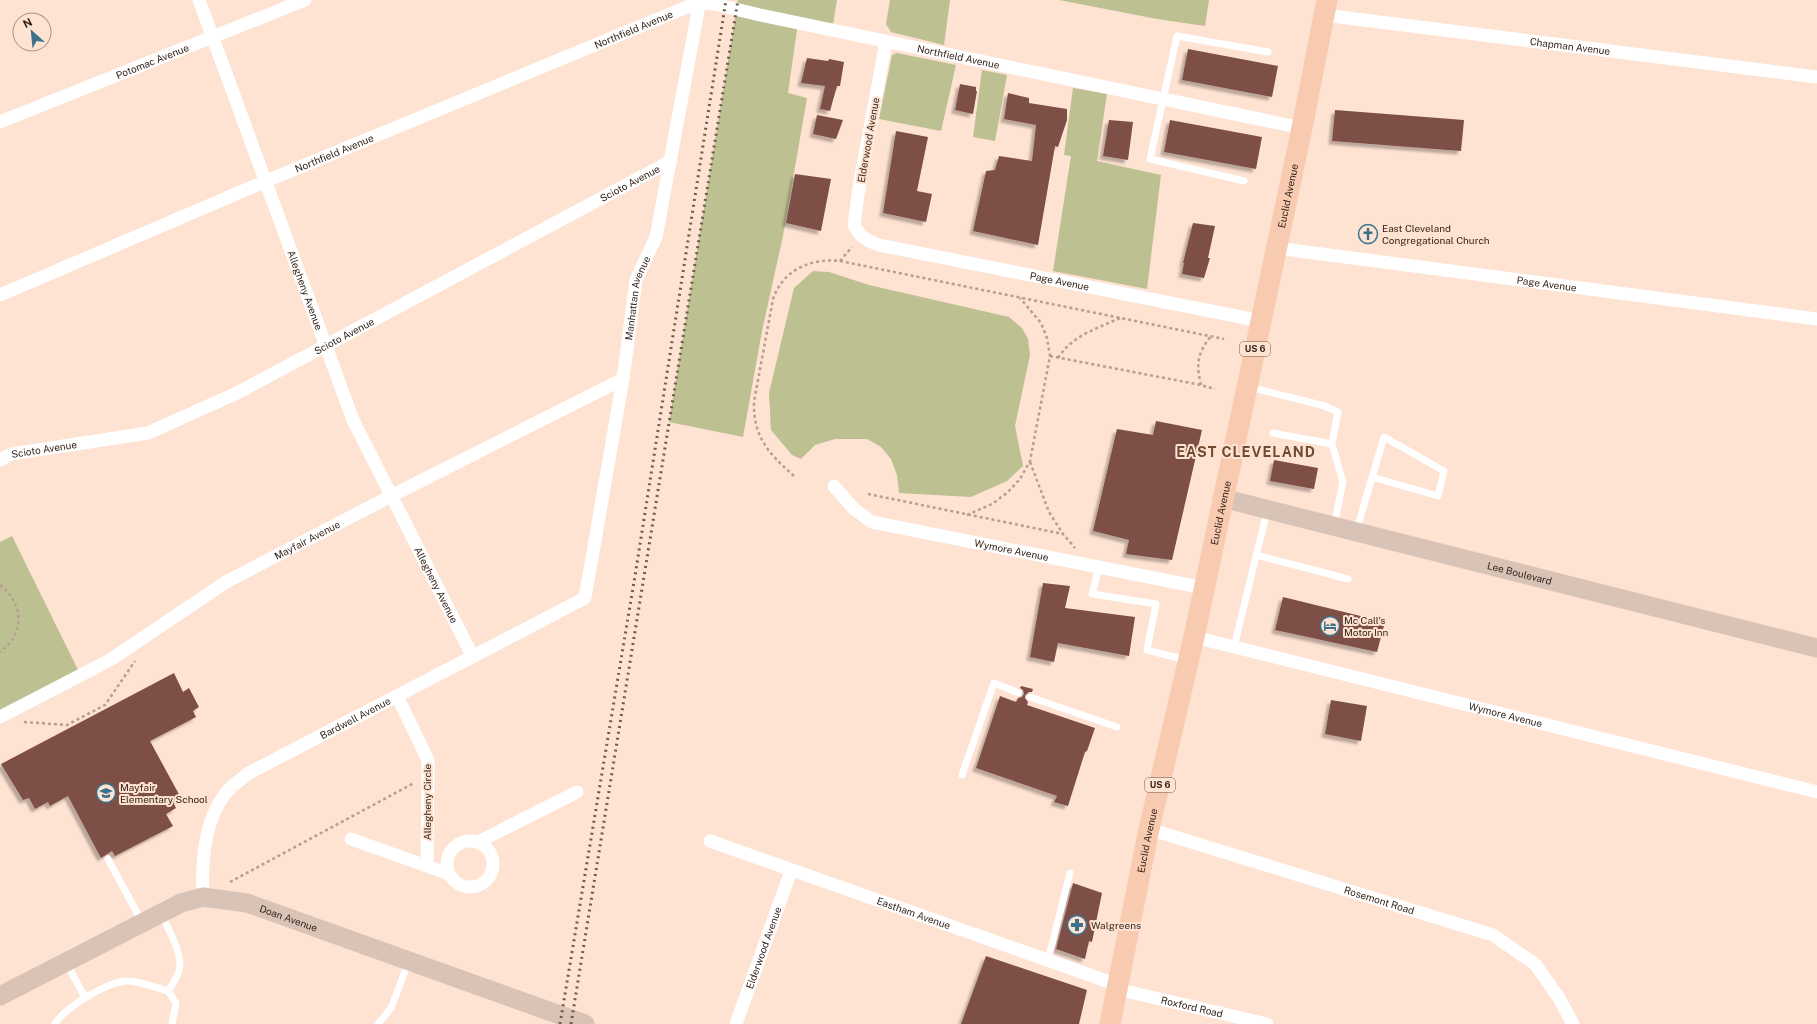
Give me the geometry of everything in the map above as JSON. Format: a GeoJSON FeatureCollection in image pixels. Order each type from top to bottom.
{"type":"FeatureCollection","features":[{"type":"Feature","properties":{"kind":"main road","name":"Euclid Avenue"},"geometry":{"type":"LineString","coordinates":[[1110,1024],[1149,829],[1189,661],[1222,498],[1302,128],[1325,8]]}},
{"type":"Feature","properties":{"kind":"street","name":"Allegheny Avenue"},"geometry":{"type":"LineString","coordinates":[[199,0],[264,182],[326,344],[352,420],[473,657]]}},
{"type":"Feature","properties":{"kind":"street","name":"Potomac Avenue"},"geometry":{"type":"LineString","coordinates":[[0,122],[305,0]]}},
{"type":"Feature","properties":{"kind":"street","name":"Northfield Avenue"},"geometry":{"type":"LineString","coordinates":[[0,295],[264,182],[699,1],[886,42],[1302,128]]}},
{"type":"Feature","properties":{"kind":"street","name":"Manhattan Avenue"},"geometry":{"type":"LineString","coordinates":[[585,598],[623,379],[636,280],[656,237],[659,211],[671,161],[699,1]]}},
{"type":"Feature","properties":{"kind":"street","name":"Chapman Avenue"},"geometry":{"type":"LineString","coordinates":[[1325,8],[1817,77]]}},
{"type":"Feature","properties":{"kind":"street","name":"Elderwood Avenue"},"geometry":{"type":"LineString","coordinates":[[861,236],[854,226],[860,182],[886,42]]}},
{"type":"Feature","properties":{"kind":"street","name":"Scioto Avenue"},"geometry":{"type":"LineString","coordinates":[[0,460],[11,454],[148,433],[237,393],[326,344],[671,161]]}},
{"type":"Feature","properties":{"kind":"street","name":"Page Avenue"},"geometry":{"type":"LineString","coordinates":[[861,236],[869,242],[879,245],[1261,321]]}},
{"type":"Feature","properties":{"kind":"street","name":"Page Avenue"},"geometry":{"type":"LineString","coordinates":[[1276,248],[1817,319]]}},
{"type":"Feature","properties":{"kind":"street","name":"Mayfair Avenue"},"geometry":{"type":"LineString","coordinates":[[0,717],[110,660],[226,582],[391,496],[623,379]]}},
{"type":"Feature","properties":{"kind":"street","name":"Wymore Avenue"},"geometry":{"type":"LineString","coordinates":[[834,486],[854,509],[872,522],[1204,588]]}},
{"type":"Feature","properties":{"kind":"street","name":"Lee Boulevard"},"geometry":{"type":"LineString","coordinates":[[1222,498],[1817,648]]}},
{"type":"Feature","properties":{"kind":"street","name":"Bardwell Avenue"},"geometry":{"type":"LineString","coordinates":[[203,896],[202,876],[208,831],[216,808],[232,787],[249,773],[585,598]]}},
{"type":"Feature","properties":{"kind":"street","name":"Wymore Avenue"},"geometry":{"type":"LineString","coordinates":[[1194,637],[1817,792]]}},
{"type":"Feature","properties":{"kind":"street","name":"Allegheny Circle"},"geometry":{"type":"LineString","coordinates":[[397,696],[428,760],[427,866]]}},
{"type":"Feature","properties":{"kind":"street"},"geometry":{"type":"LineString","coordinates":[[478,842],[489,851],[492,857],[493,864],[488,878],[483,883],[476,886],[468,887],[460,885],[449,874],[447,866],[451,851],[463,842],[478,842],[577,792]]}},
{"type":"Feature","properties":{"kind":"street","name":"Rosemont Road"},"geometry":{"type":"LineString","coordinates":[[1149,829],[1493,934],[1535,964],[1559,998],[1573,1024]]}},
{"type":"Feature","properties":{"kind":"street"},"geometry":{"type":"LineString","coordinates":[[351,839],[449,874]]}},
{"type":"Feature","properties":{"kind":"street","name":"Eastham Avenue"},"geometry":{"type":"LineString","coordinates":[[710,841],[791,871],[1048,960],[1118,987]]}},
{"type":"Feature","properties":{"kind":"street","name":"Elderwood Avenue"},"geometry":{"type":"LineString","coordinates":[[736,1024],[791,871]]}},
{"type":"Feature","properties":{"kind":"street","name":"Doan Avenue"},"geometry":{"type":"LineString","coordinates":[[0,996],[142,922],[181,903],[203,896],[247,903],[585,1024]]}},
{"type":"Feature","properties":{"kind":"street","name":"Roxford Road"},"geometry":{"type":"LineString","coordinates":[[1118,987],[1267,1024]]}},
{"type":"Feature","properties":{"kind":"lane"},"geometry":{"type":"LineString","coordinates":[[1244,181],[1150,159],[1177,36],[1268,52]]}},
{"type":"Feature","properties":{"kind":"lane"},"geometry":{"type":"LineString","coordinates":[[1247,386],[1325,406],[1338,412],[1332,444],[1343,482],[1334,526]]}},
{"type":"Feature","properties":{"kind":"lane"},"geometry":{"type":"LineString","coordinates":[[1273,433],[1332,444]]}},
{"type":"Feature","properties":{"kind":"lane"},"geometry":{"type":"LineString","coordinates":[[1356,532],[1372,477],[1384,437],[1444,471],[1438,496],[1372,477]]}},
{"type":"Feature","properties":{"kind":"lane"},"geometry":{"type":"LineString","coordinates":[[1234,647],[1267,510]]}},
{"type":"Feature","properties":{"kind":"lane"},"geometry":{"type":"LineString","coordinates":[[1256,555],[1348,579]]}},
{"type":"Feature","properties":{"kind":"lane"},"geometry":{"type":"LineString","coordinates":[[1099,567],[1092,594],[1156,604],[1147,650],[1189,661]]}},
{"type":"Feature","properties":{"kind":"lane"},"geometry":{"type":"LineString","coordinates":[[962,775],[994,683],[1019,693]]}},
{"type":"Feature","properties":{"kind":"lane"},"geometry":{"type":"LineString","coordinates":[[1030,697],[1117,727]]}},
{"type":"Feature","properties":{"kind":"lane"},"geometry":{"type":"LineString","coordinates":[[108,859],[142,922]]}},
{"type":"Feature","properties":{"kind":"lane"},"geometry":{"type":"LineString","coordinates":[[1048,960],[1070,873]]}},
{"type":"Feature","properties":{"kind":"lane"},"geometry":{"type":"LineString","coordinates":[[161,913],[178,954],[180,963],[179,972],[168,991]]}},
{"type":"Feature","properties":{"kind":"lane"},"geometry":{"type":"LineString","coordinates":[[378,1024],[391,1008],[409,961]]}},
{"type":"Feature","properties":{"kind":"lane"},"geometry":{"type":"LineString","coordinates":[[66,962],[85,998]]}},
{"type":"Feature","properties":{"kind":"lane"},"geometry":{"type":"LineString","coordinates":[[55,1024],[59,1016],[72,1005],[116,983],[127,981],[168,991],[176,1004],[172,1024]]}},
{"type":"Feature","properties":{"kind":"path"},"geometry":{"type":"LineString","coordinates":[[840,261],[852,247]]}},
{"type":"Feature","properties":{"kind":"path"},"geometry":{"type":"LineString","coordinates":[[794,476],[777,461],[761,439],[754,415],[754,402],[773,299],[781,281],[800,266],[818,261],[840,261],[1224,339]]}},
{"type":"Feature","properties":{"kind":"path"},"geometry":{"type":"LineString","coordinates":[[968,515],[992,504],[1007,493],[1020,479],[1030,461],[1050,356],[1047,338],[1041,323],[1019,297]]}},
{"type":"Feature","properties":{"kind":"path"},"geometry":{"type":"LineString","coordinates":[[1058,358],[1068,344],[1079,336],[1121,318]]}},
{"type":"Feature","properties":{"kind":"path"},"geometry":{"type":"LineString","coordinates":[[1201,385],[1198,366],[1199,355],[1211,336]]}},
{"type":"Feature","properties":{"kind":"path"},"geometry":{"type":"LineString","coordinates":[[1050,356],[1215,389]]}},
{"type":"Feature","properties":{"kind":"path"},"geometry":{"type":"LineString","coordinates":[[1030,461],[1045,504],[1063,534],[1078,551]]}},
{"type":"Feature","properties":{"kind":"path"},"geometry":{"type":"LineString","coordinates":[[868,494],[1063,534]]}},
{"type":"Feature","properties":{"kind":"path"},"geometry":{"type":"LineString","coordinates":[[0,585],[8,591],[16,604],[19,619],[16,635],[8,646],[0,652]]}},
{"type":"Feature","properties":{"kind":"path"},"geometry":{"type":"LineString","coordinates":[[24,722],[67,725],[105,706],[135,660]]}},
{"type":"Feature","properties":{"kind":"path"},"geometry":{"type":"LineString","coordinates":[[230,882],[418,781]]}},
{"type":"Feature","properties":{"kind":"green space"},"geometry":{"type":"Polygon","coordinates":[[[738,0],[837,0],[832,30],[798,23],[788,93],[807,98],[783,236],[762,331],[743,437],[669,422],[738,0]]]}},
{"type":"Feature","properties":{"kind":"green space"},"geometry":{"type":"Polygon","coordinates":[[[890,0],[950,0],[944,45],[891,32],[886,24],[890,0]]]}},
{"type":"Feature","properties":{"kind":"green space"},"geometry":{"type":"Polygon","coordinates":[[[1059,0],[1209,0],[1205,26],[1157,19],[1059,0]]]}},
{"type":"Feature","properties":{"kind":"green space"},"geometry":{"type":"Polygon","coordinates":[[[897,53],[956,65],[941,131],[879,119],[892,55],[897,53]]]}},
{"type":"Feature","properties":{"kind":"green space"},"geometry":{"type":"Polygon","coordinates":[[[982,70],[1007,75],[995,141],[973,137],[982,70]]]}},
{"type":"Feature","properties":{"kind":"green space"},"geometry":{"type":"Polygon","coordinates":[[[1073,88],[1107,94],[1097,161],[1161,175],[1147,289],[1053,271],[1071,156],[1064,155],[1073,88]]]}},
{"type":"Feature","properties":{"kind":"green space"},"geometry":{"type":"Polygon","coordinates":[[[813,271],[829,272],[869,285],[1009,317],[1022,328],[1028,339],[1030,355],[1015,426],[1023,466],[1007,481],[971,497],[899,493],[897,475],[891,459],[881,447],[867,439],[835,439],[815,445],[801,459],[792,455],[771,430],[769,393],[794,288],[813,271]]]}},
{"type":"Feature","properties":{"kind":"green space"},"geometry":{"type":"Polygon","coordinates":[[[12,536],[81,676],[0,717],[0,542],[12,536]]]}},
{"type":"Feature","properties":{"kind":"building"},"geometry":{"type":"Polygon","coordinates":[[[1188,49],[1278,66],[1272,97],[1182,80],[1188,49]]]}},
{"type":"Feature","properties":{"kind":"building"},"geometry":{"type":"Polygon","coordinates":[[[807,58],[828,61],[829,59],[844,62],[840,86],[837,86],[830,111],[820,109],[825,86],[801,83],[807,58]]]}},
{"type":"Feature","properties":{"kind":"building"},"geometry":{"type":"Polygon","coordinates":[[[960,84],[976,87],[977,91],[973,114],[955,110],[960,84]]]}},
{"type":"Feature","properties":{"kind":"building"},"geometry":{"type":"Polygon","coordinates":[[[1008,93],[1029,98],[1029,103],[1067,109],[1067,120],[1058,147],[1055,146],[1038,245],[973,231],[986,171],[995,170],[999,156],[1032,161],[1036,125],[1004,119],[1008,93]]]}},
{"type":"Feature","properties":{"kind":"building"},"geometry":{"type":"Polygon","coordinates":[[[1335,110],[1464,120],[1461,151],[1332,141],[1335,110]]]}},
{"type":"Feature","properties":{"kind":"building"},"geometry":{"type":"Polygon","coordinates":[[[817,115],[843,120],[836,139],[813,134],[817,115]]]}},
{"type":"Feature","properties":{"kind":"building"},"geometry":{"type":"Polygon","coordinates":[[[1109,120],[1133,122],[1128,160],[1103,156],[1109,120]]]}},
{"type":"Feature","properties":{"kind":"building"},"geometry":{"type":"Polygon","coordinates":[[[1170,120],[1262,137],[1256,169],[1164,152],[1170,120]]]}},
{"type":"Feature","properties":{"kind":"building"},"geometry":{"type":"Polygon","coordinates":[[[896,131],[928,137],[917,191],[932,194],[926,222],[883,213],[896,131]]]}},
{"type":"Feature","properties":{"kind":"building"},"geometry":{"type":"Polygon","coordinates":[[[795,174],[831,179],[821,231],[786,223],[795,174]]]}},
{"type":"Feature","properties":{"kind":"building"},"geometry":{"type":"Polygon","coordinates":[[[1193,223],[1215,226],[1208,258],[1210,258],[1204,278],[1182,274],[1183,263],[1193,223]]]}},
{"type":"Feature","properties":{"kind":"building"},"geometry":{"type":"Polygon","coordinates":[[[1156,421],[1202,430],[1172,560],[1126,554],[1129,540],[1093,531],[1117,429],[1153,435],[1156,421]]]}},
{"type":"Feature","properties":{"kind":"building"},"geometry":{"type":"Polygon","coordinates":[[[1274,460],[1318,468],[1314,489],[1270,481],[1274,460]]]}},
{"type":"Feature","properties":{"kind":"building"},"geometry":{"type":"Polygon","coordinates":[[[1043,583],[1070,586],[1065,608],[1135,617],[1129,656],[1058,643],[1054,662],[1030,657],[1043,583]]]}},
{"type":"Feature","properties":{"kind":"building","name":"Mc Call's Motor Inn"},"geometry":{"type":"Polygon","coordinates":[[[1283,597],[1385,622],[1377,652],[1275,630],[1283,597]]]}},
{"type":"Feature","properties":{"kind":"building"},"geometry":{"type":"Polygon","coordinates":[[[174,673],[183,692],[189,688],[199,707],[193,711],[196,717],[150,741],[181,798],[173,802],[176,808],[166,814],[173,826],[115,856],[112,851],[101,858],[68,796],[50,806],[48,802],[35,809],[29,798],[23,800],[1,764],[174,673]]]}},
{"type":"Feature","properties":{"kind":"building"},"geometry":{"type":"Polygon","coordinates":[[[1021,686],[1033,689],[1032,692],[1025,695],[1028,702],[1027,705],[1095,728],[1087,751],[1085,752],[1068,806],[1054,802],[1057,796],[976,768],[1000,696],[1016,702],[1018,698],[1022,697],[1024,694],[1023,690],[1020,688],[1021,686]]]}},
{"type":"Feature","properties":{"kind":"building"},"geometry":{"type":"Polygon","coordinates":[[[1331,700],[1367,706],[1361,741],[1325,734],[1331,700]]]}},
{"type":"Feature","properties":{"kind":"building"},"geometry":{"type":"Polygon","coordinates":[[[1073,883],[1102,893],[1092,942],[1089,941],[1085,959],[1056,949],[1073,883]]]}},
{"type":"Feature","properties":{"kind":"building"},"geometry":{"type":"Polygon","coordinates":[[[986,956],[1087,990],[1079,1024],[961,1024],[986,956]]]}},
{"type":"Feature","properties":{"kind":"railway"},"geometry":{"type":"LineString","coordinates":[[560,1024],[635,576],[726,0]]}},
{"type":"Feature","properties":{"kind":"railway"},"geometry":{"type":"LineString","coordinates":[[571,1024],[738,0]]}},
{"type":"Feature","properties":{"kind":"place","name":"East Cleveland Congregational Church"},"geometry":{"type":"Point","coordinates":[1368,234]}},
{"type":"Feature","properties":{"kind":"place","name":"Mc Call's Motor Inn"},"geometry":{"type":"Point","coordinates":[1330,626]}},
{"type":"Feature","properties":{"kind":"place","name":"Mayfair Elementary School"},"geometry":{"type":"Point","coordinates":[106,793]}},
{"type":"Feature","properties":{"kind":"place","name":"Walgreens"},"geometry":{"type":"Point","coordinates":[1077,925]}},
{"type":"Feature","properties":{"kind":"district","name":"EAST CLEVELAND"},"geometry":{"type":"Point","coordinates":[1246,452]}}]}
